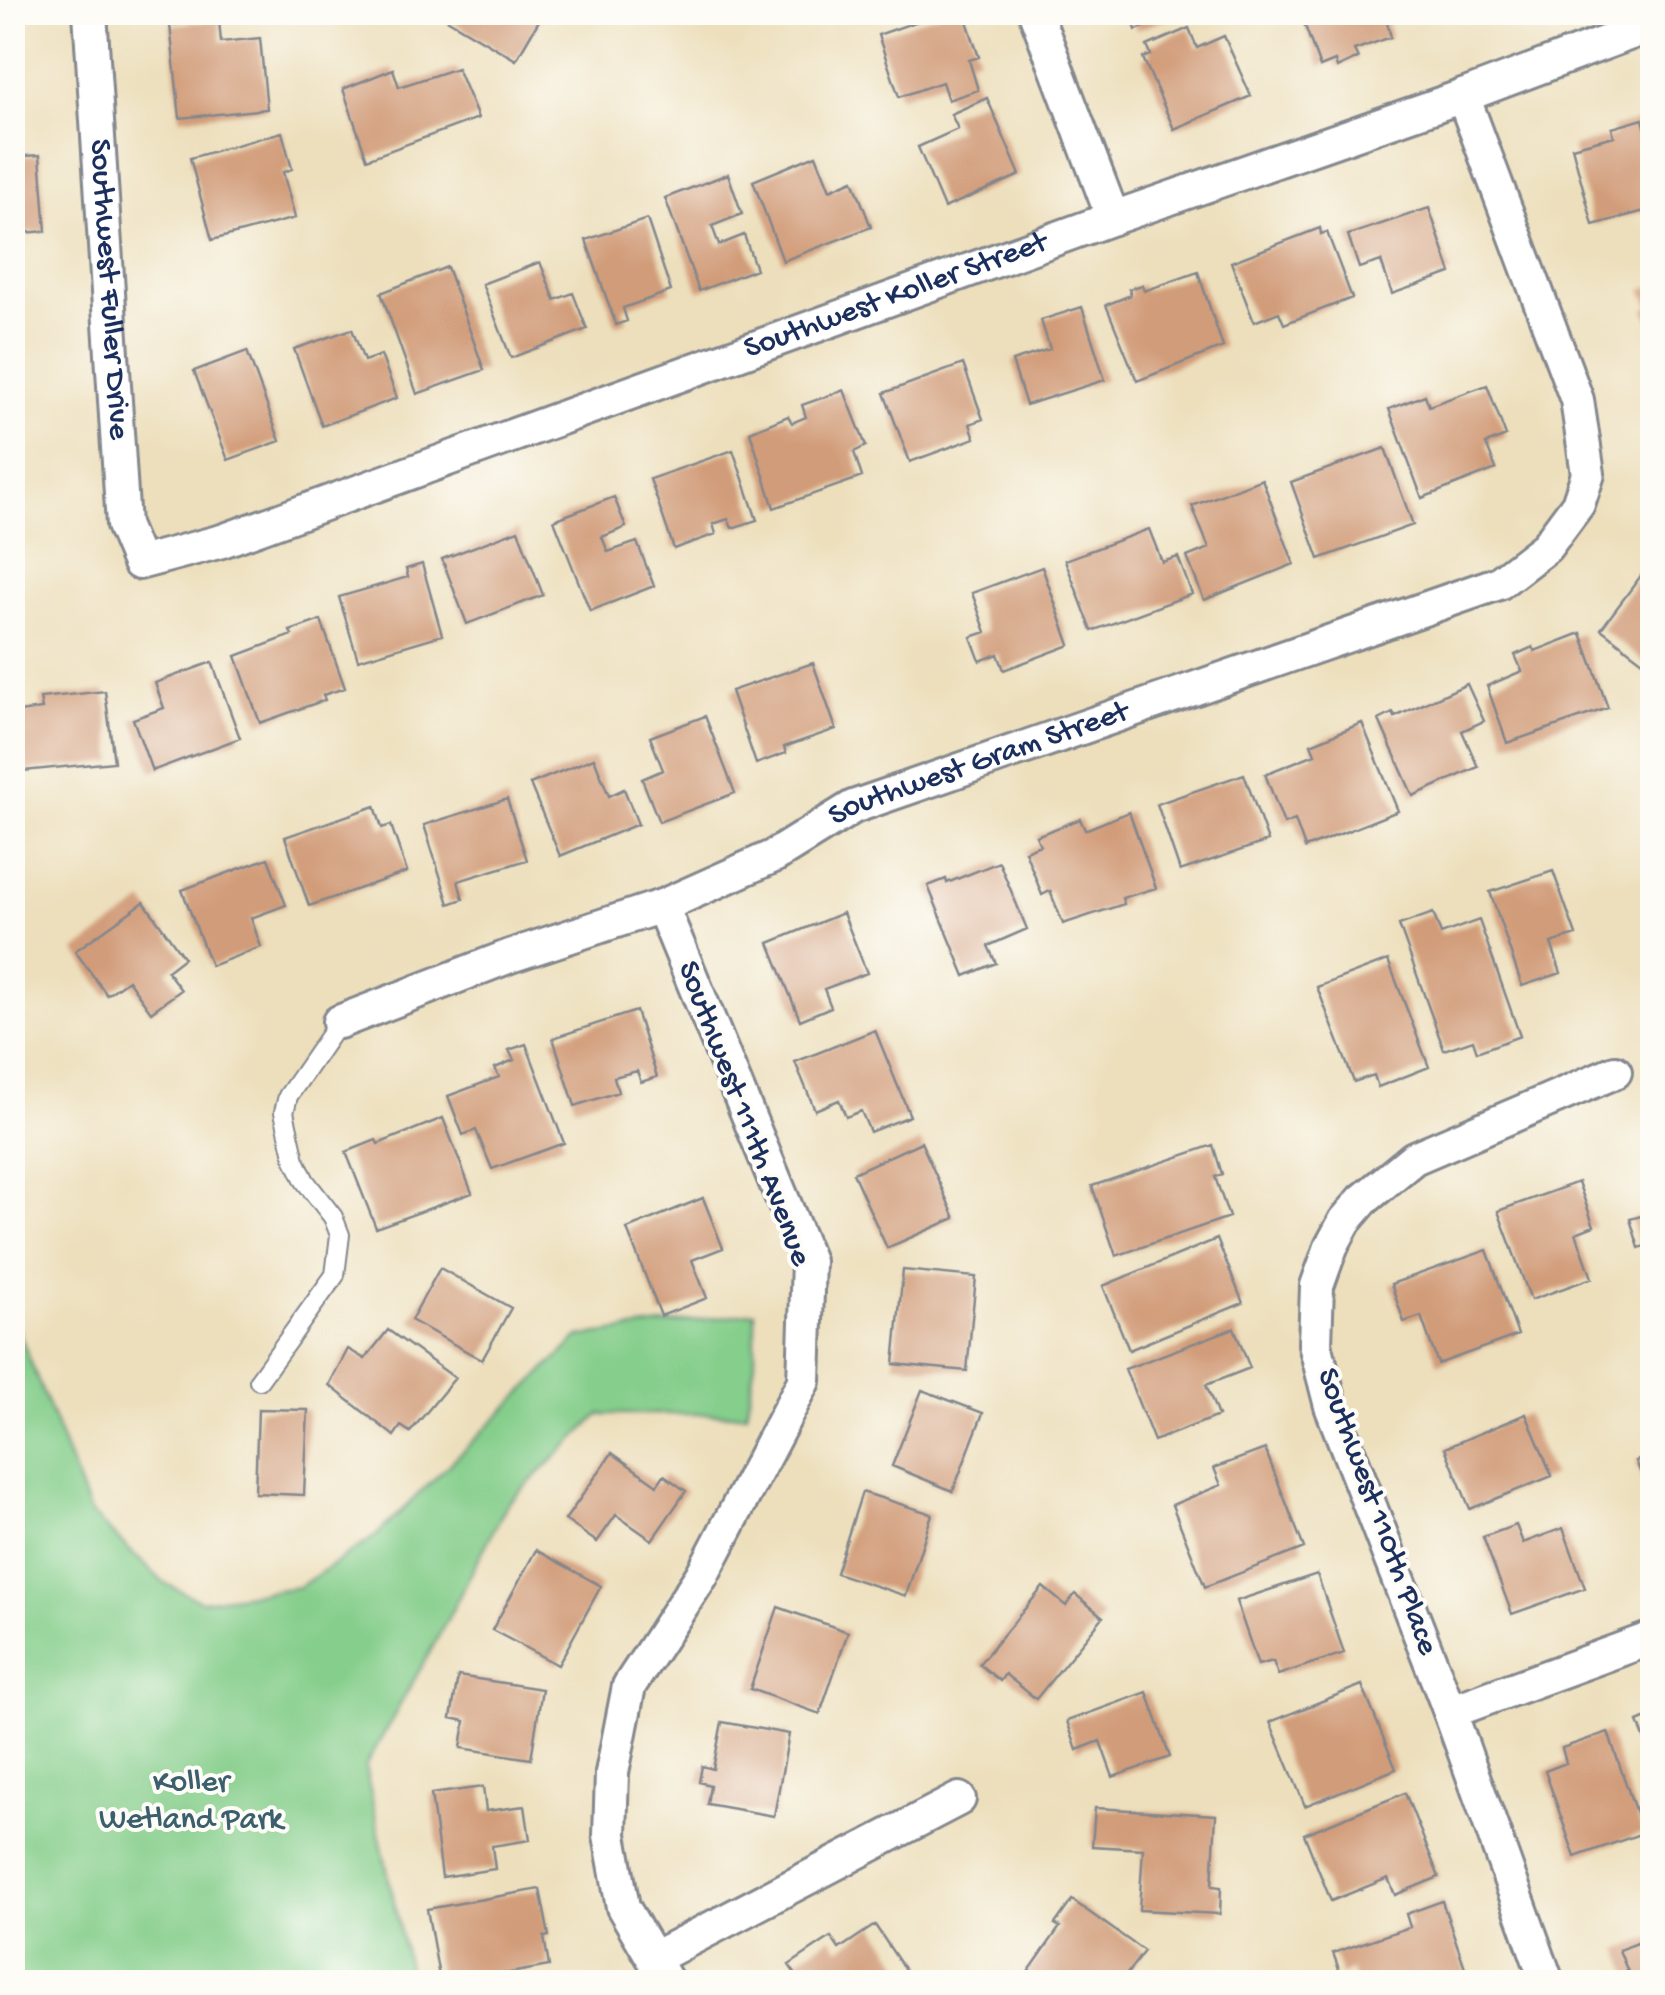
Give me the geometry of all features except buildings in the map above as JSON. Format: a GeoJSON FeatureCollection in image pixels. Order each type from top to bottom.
{"type":"FeatureCollection","features":[{"type":"Feature","properties":{"kind":"street","name":"Southwest Fuller Drive"},"geometry":{"type":"LineString","coordinates":[[90,12],[123,525],[138,563]]}},
{"type":"Feature","properties":{"kind":"street"},"geometry":{"type":"LineString","coordinates":[[1036,12],[1113,218]]}},
{"type":"Feature","properties":{"kind":"street","name":"Southwest Koller Street"},"geometry":{"type":"LineString","coordinates":[[138,563],[222,542],[1652,25]]}},
{"type":"Feature","properties":{"kind":"street","name":"Southwest Gram Street"},"geometry":{"type":"LineString","coordinates":[[339,1022],[510,956],[662,906],[774,856],[853,807],[1498,584],[1546,548],[1578,504],[1588,474],[1577,400],[1463,96]]}},
{"type":"Feature","properties":{"kind":"street","name":"Southwest 111th Avenue"},"geometry":{"type":"LineString","coordinates":[[661,1970],[623,1907],[610,1835],[612,1773],[629,1686],[702,1575],[804,1381],[808,1260],[662,906]]}},
{"type":"Feature","properties":{"kind":"street","name":"Southwest 110th Place"},"geometry":{"type":"LineString","coordinates":[[1547,1982],[1450,1712],[1330,1406],[1316,1344],[1317,1286],[1331,1246],[1345,1222],[1363,1200],[1414,1158],[1615,1072]]}},
{"type":"Feature","properties":{"kind":"street"},"geometry":{"type":"LineString","coordinates":[[1450,1712],[1652,1638]]}},
{"type":"Feature","properties":{"kind":"street"},"geometry":{"type":"LineString","coordinates":[[661,1970],[959,1798]]}},
{"type":"Feature","properties":{"kind":"lane"},"geometry":{"type":"LineString","coordinates":[[259,1380],[335,1276],[340,1235],[333,1217],[295,1160],[284,1112],[288,1096],[339,1022]]}},
{"type":"Feature","properties":{"kind":"green space","name":"Koller Wetland Park"},"geometry":{"type":"Polygon","coordinates":[[[755,1312],[755,1362],[746,1414],[600,1414],[507,1504],[365,1767],[411,1982],[13,1982],[13,1317],[90,1513],[163,1582],[201,1601],[299,1587],[376,1536],[579,1337],[755,1312]]]}}]}
